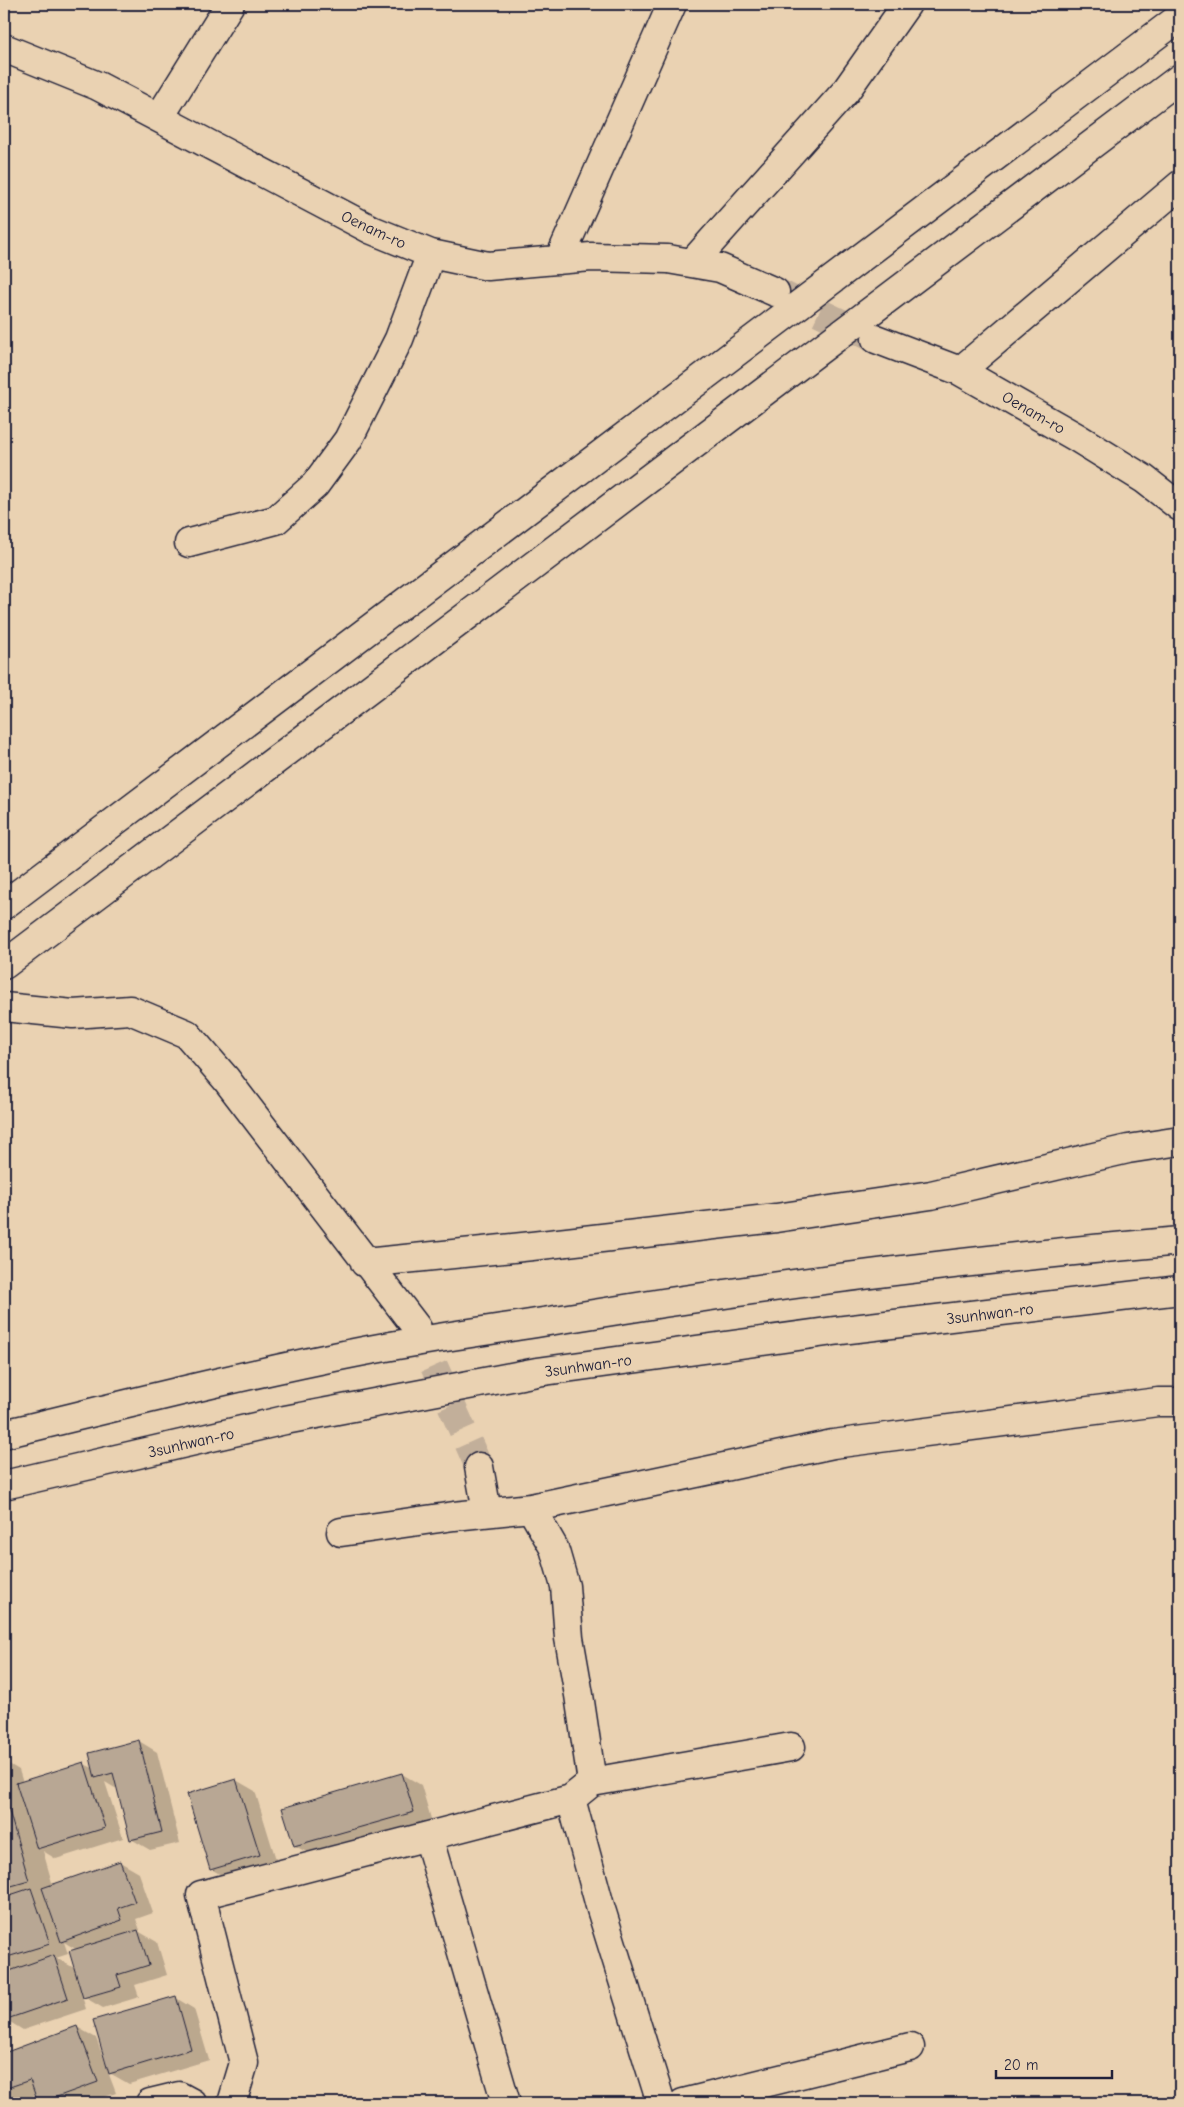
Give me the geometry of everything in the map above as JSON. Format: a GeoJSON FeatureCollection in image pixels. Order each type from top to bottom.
{"type":"FeatureCollection","features":[{"type":"Feature","properties":{"kind":"main road"},"geometry":{"type":"LineString","coordinates":[[159,118],[230,4]]}},
{"type":"Feature","properties":{"kind":"main road"},"geometry":{"type":"LineString","coordinates":[[559,260],[672,4]]}},
{"type":"Feature","properties":{"kind":"main road"},"geometry":{"type":"LineString","coordinates":[[692,263],[845,92],[907,4]]}},
{"type":"Feature","properties":{"kind":"main road"},"geometry":{"type":"LineString","coordinates":[[4,905],[1180,17]]}},
{"type":"Feature","properties":{"kind":"main road","name":"Oenam-ro"},"geometry":{"type":"LineString","coordinates":[[4,48],[98,86],[372,230],[431,254],[488,266],[591,257],[658,258],[720,268],[775,292]]}},
{"type":"Feature","properties":{"kind":"main road"},"geometry":{"type":"LineString","coordinates":[[4,965],[1180,78]]}},
{"type":"Feature","properties":{"kind":"main road"},"geometry":{"type":"LineString","coordinates":[[960,371],[1180,185]]}},
{"type":"Feature","properties":{"kind":"main road"},"geometry":{"type":"LineString","coordinates":[[189,542],[276,520],[315,485],[348,440],[398,338],[431,254]]}},
{"type":"Feature","properties":{"kind":"main road","name":"Oenam-ro"},"geometry":{"type":"LineString","coordinates":[[876,339],[960,371],[1076,437],[1144,479],[1180,506]]}},
{"type":"Feature","properties":{"kind":"main road"},"geometry":{"type":"LineString","coordinates":[[4,1007],[72,1014],[130,1010],[187,1034],[226,1079],[365,1263],[417,1328]]}},
{"type":"Feature","properties":{"kind":"main road"},"geometry":{"type":"LineString","coordinates":[[365,1263],[747,1221],[873,1203],[931,1194],[1128,1150],[1180,1141]]}},
{"type":"Feature","properties":{"kind":"main road"},"geometry":{"type":"LineString","coordinates":[[4,1434],[355,1353],[545,1321],[744,1290],[1048,1252],[1180,1241]]}},
{"type":"Feature","properties":{"kind":"main road","name":"3sunhwan-ro"},"geometry":{"type":"LineString","coordinates":[[4,1485],[284,1420],[537,1372],[834,1331],[1180,1290]]}},
{"type":"Feature","properties":{"kind":"main road"},"geometry":{"type":"LineString","coordinates":[[341,1532],[487,1512],[531,1508],[833,1444],[1064,1413],[1158,1402],[1180,1402]]}},
{"type":"Feature","properties":{"kind":"main road"},"geometry":{"type":"LineString","coordinates":[[479,1467],[487,1512]]}},
{"type":"Feature","properties":{"kind":"main road"},"geometry":{"type":"LineString","coordinates":[[531,1508],[554,1548],[565,1586],[568,1638],[592,1782]]}},
{"type":"Feature","properties":{"kind":"main road"},"geometry":{"type":"LineString","coordinates":[[232,2103],[244,2063],[201,1895],[571,1799],[592,1782],[791,1747]]}},
{"type":"Feature","properties":{"kind":"main road"},"geometry":{"type":"LineString","coordinates":[[571,1799],[600,1906],[661,2103]]}},
{"type":"Feature","properties":{"kind":"main road"},"geometry":{"type":"LineString","coordinates":[[428,1836],[506,2103]]}},
{"type":"Feature","properties":{"kind":"main road"},"geometry":{"type":"LineString","coordinates":[[683,2103],[910,2047]]}},
{"type":"Feature","properties":{"kind":"main road"},"geometry":{"type":"LineString","coordinates":[[150,2103],[179,2096],[192,2103]]}},
{"type":"Feature","properties":{"kind":"building"},"geometry":{"type":"Polygon","coordinates":[[[139,1740],[162,1832],[130,1840],[113,1773],[95,1778],[89,1753],[139,1740]]]}},
{"type":"Feature","properties":{"kind":"building"},"geometry":{"type":"Polygon","coordinates":[[[84,1762],[105,1828],[37,1849],[16,1783],[84,1762]]]}},
{"type":"Feature","properties":{"kind":"building"},"geometry":{"type":"Polygon","coordinates":[[[402,1773],[414,1812],[294,1846],[282,1808],[402,1773]]]}},
{"type":"Feature","properties":{"kind":"building"},"geometry":{"type":"Polygon","coordinates":[[[236,1779],[260,1855],[210,1870],[187,1794],[236,1779]]]}},
{"type":"Feature","properties":{"kind":"building"},"geometry":{"type":"Polygon","coordinates":[[[4,1793],[29,1881],[4,1888],[4,1793]]]}},
{"type":"Feature","properties":{"kind":"building"},"geometry":{"type":"Polygon","coordinates":[[[120,1861],[135,1902],[118,1908],[122,1920],[61,1942],[42,1888],[120,1861]]]}},
{"type":"Feature","properties":{"kind":"building"},"geometry":{"type":"Polygon","coordinates":[[[31,1888],[50,1944],[4,1958],[4,1897],[31,1888]]]}},
{"type":"Feature","properties":{"kind":"building"},"geometry":{"type":"Polygon","coordinates":[[[138,1930],[149,1965],[117,1975],[121,1987],[83,1998],[69,1951],[138,1930]]]}},
{"type":"Feature","properties":{"kind":"building"},"geometry":{"type":"Polygon","coordinates":[[[54,1955],[68,1998],[4,2020],[4,1973],[54,1955]]]}},
{"type":"Feature","properties":{"kind":"building"},"geometry":{"type":"Polygon","coordinates":[[[176,1996],[191,2049],[109,2074],[93,2020],[176,1996]]]}},
{"type":"Feature","properties":{"kind":"building"},"geometry":{"type":"Polygon","coordinates":[[[77,2026],[98,2082],[40,2103],[38,2103],[30,2080],[4,2089],[4,2053],[77,2026]]]}},
{"type":"Feature","properties":{"kind":"tunnel"},"geometry":{"type":"LineString","coordinates":[[781,294],[871,337]]}},
{"type":"Feature","properties":{"kind":"tunnel"},"geometry":{"type":"LineString","coordinates":[[417,1328],[479,1467]]}}]}
